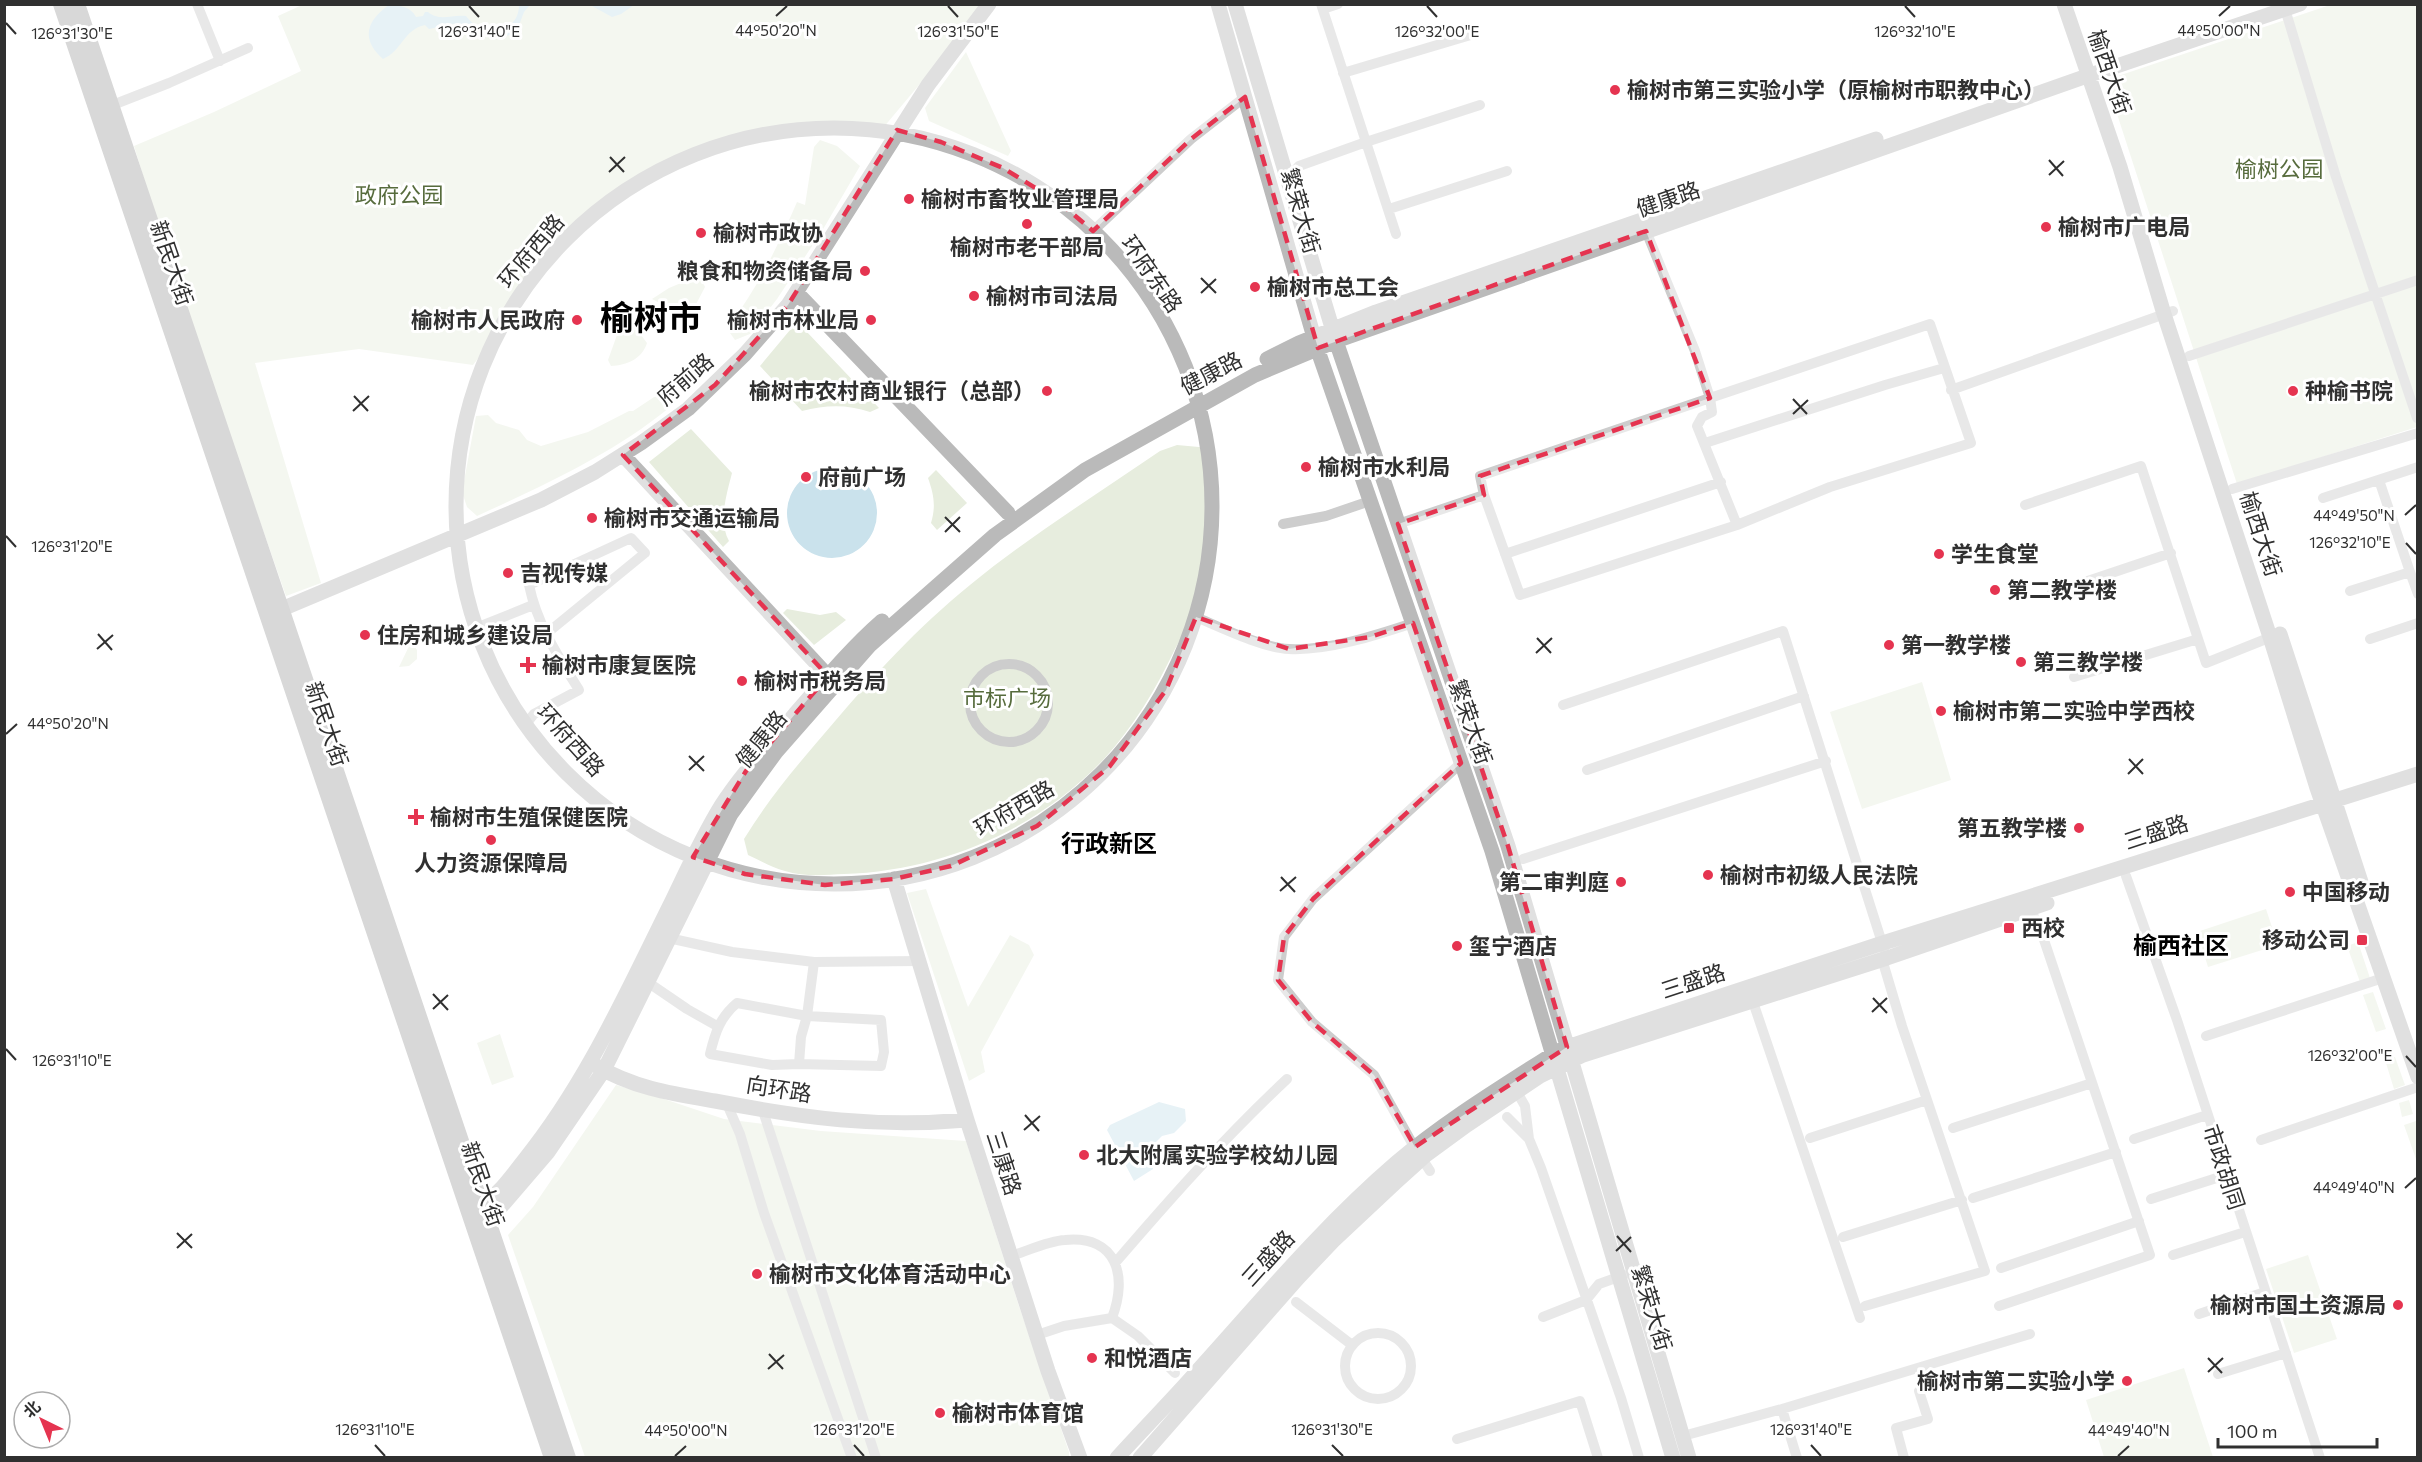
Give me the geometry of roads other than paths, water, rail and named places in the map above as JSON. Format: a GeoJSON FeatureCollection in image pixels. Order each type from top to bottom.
{"type":"FeatureCollection","features":[{"type":"Feature","properties":{"kind":"main road","name":"新民大街"},"geometry":{"type":"LineString","coordinates":[[61,4],[104,108],[478,1217],[552,1458]]}},
{"type":"Feature","properties":{"kind":"main road","name":"新民大街"},"geometry":{"type":"LineString","coordinates":[[77,4],[104,108]]}},
{"type":"Feature","properties":{"kind":"main road","name":"府前路"},"geometry":{"type":"LineString","coordinates":[[274,613],[541,500],[623,455],[688,409],[715,385],[781,314],[797,293],[897,130],[989,4]]}},
{"type":"Feature","properties":{"kind":"main road","name":"繁荣大街"},"geometry":{"type":"LineString","coordinates":[[1218,4],[1316,342],[1492,851],[1634,1272],[1689,1458]]}},
{"type":"Feature","properties":{"kind":"main road","name":"繁荣大街"},"geometry":{"type":"LineString","coordinates":[[1235,4],[1334,335],[1508,846],[1619,1277],[1673,1458]]}},
{"type":"Feature","properties":{"kind":"main road","name":"榆西大街"},"geometry":{"type":"LineString","coordinates":[[2064,4],[2090,71],[2275,635],[2383,978],[2418,1077]]}},
{"type":"Feature","properties":{"kind":"main road","name":"榆西大街"},"geometry":{"type":"LineString","coordinates":[[2072,4],[2090,71]]}},
{"type":"Feature","properties":{"kind":"main road","name":"健康路"},"geometry":{"type":"LineString","coordinates":[[478,1217],[548,1152],[598,1066],[642,978],[700,860],[721,806],[746,771],[862,638],[1008,513],[1079,465],[1200,400],[1334,335],[1664,212],[2286,6]]}},
{"type":"Feature","properties":{"kind":"main road","name":"健康路"},"geometry":{"type":"LineString","coordinates":[[1334,335],[1646,231],[2090,71]]}},
{"type":"Feature","properties":{"kind":"main road","name":"环府东路"},"geometry":{"type":"LineString","coordinates":[[599,208],[642,178],[690,155],[740,138],[792,128],[854,126],[897,130],[941,142],[1003,168],[1060,203],[1093,231],[1190,372],[1200,400],[1212,461],[1215,508],[1211,555],[1197,617],[1187,647],[1166,690],[1140,730],[1110,766],[1075,798]]}},
{"type":"Feature","properties":{"kind":"main road","name":"环府西路"},"geometry":{"type":"LineString","coordinates":[[599,208],[560,244],[526,285],[491,346],[477,379],[463,430],[456,482],[456,535],[464,587],[476,628],[501,686],[525,724],[563,770],[602,806],[646,835],[700,860],[745,874],[807,884],[865,883],[951,866],[995,849],[1037,826],[1075,798]]}},
{"type":"Feature","properties":{"kind":"main road"},"geometry":{"type":"LineString","coordinates":[[797,293],[1008,513]]}},
{"type":"Feature","properties":{"kind":"main road","name":"榆西大街"},"geometry":{"type":"LineString","coordinates":[[2169,312],[2189,356],[2232,489],[2275,635]]}},
{"type":"Feature","properties":{"kind":"main road","name":"健康路"},"geometry":{"type":"LineString","coordinates":[[700,860],[776,752],[870,645],[995,535],[1044,498],[1085,470],[1200,400]]}},
{"type":"Feature","properties":{"kind":"main road"},"geometry":{"type":"LineString","coordinates":[[623,455],[828,676]]}},
{"type":"Feature","properties":{"kind":"main road","name":"三盛路"},"geometry":{"type":"LineString","coordinates":[[1117,1458],[1201,1368],[1301,1254],[1422,1159],[1562,1057],[1750,993],[2030,909],[2418,774]]}},
{"type":"Feature","properties":{"kind":"main road","name":"三盛路"},"geometry":{"type":"LineString","coordinates":[[1884,953],[2027,899],[2330,806],[2418,782]]}},
{"type":"Feature","properties":{"kind":"main road","name":"榆西大街"},"geometry":{"type":"LineString","coordinates":[[2330,806],[2418,1053]]}},
{"type":"Feature","properties":{"kind":"main road","name":"三康路"},"geometry":{"type":"LineString","coordinates":[[894,879],[967,1120],[1080,1458]]}},
{"type":"Feature","properties":{"kind":"main road","name":"三盛路"},"geometry":{"type":"LineString","coordinates":[[1422,1159],[1562,1057]]}},
{"type":"Feature","properties":{"kind":"main road","name":"向环路"},"geometry":{"type":"LineString","coordinates":[[598,1066],[645,1088],[763,1111],[848,1122],[918,1125],[967,1120]]}},
{"type":"Feature","properties":{"kind":"main road"},"geometry":{"type":"LineString","coordinates":[[1140,1458],[1217,1368],[1326,1248],[1422,1159]]}},
{"type":"Feature","properties":{"kind":"main road","name":"新民大街"},"geometry":{"type":"LineString","coordinates":[[478,1217],[568,1458]]}},
{"type":"Feature","properties":{"kind":"street"},"geometry":{"type":"LineString","coordinates":[[197,4],[220,61]]}},
{"type":"Feature","properties":{"kind":"street"},"geometry":{"type":"LineString","coordinates":[[1338,4],[1322,7],[1396,234]]}},
{"type":"Feature","properties":{"kind":"street"},"geometry":{"type":"LineString","coordinates":[[2286,6],[2336,177],[2417,418]]}},
{"type":"Feature","properties":{"kind":"street"},"geometry":{"type":"LineString","coordinates":[[1343,73],[1474,34]]}},
{"type":"Feature","properties":{"kind":"street"},"geometry":{"type":"LineString","coordinates":[[104,108],[248,48]]}},
{"type":"Feature","properties":{"kind":"street"},"geometry":{"type":"LineString","coordinates":[[1093,231],[1182,146],[1245,97]]}},
{"type":"Feature","properties":{"kind":"street"},"geometry":{"type":"LineString","coordinates":[[1287,179],[1299,166],[1480,105]]}},
{"type":"Feature","properties":{"kind":"street"},"geometry":{"type":"LineString","coordinates":[[1389,209],[1507,171]]}},
{"type":"Feature","properties":{"kind":"street"},"geometry":{"type":"LineString","coordinates":[[1646,231],[1695,351],[1710,398],[1712,412],[1702,417],[1697,426],[1737,525]]}},
{"type":"Feature","properties":{"kind":"street"},"geometry":{"type":"LineString","coordinates":[[2189,356],[2418,280]]}},
{"type":"Feature","properties":{"kind":"street"},"geometry":{"type":"LineString","coordinates":[[1952,390],[2169,312]]}},
{"type":"Feature","properties":{"kind":"street"},"geometry":{"type":"LineString","coordinates":[[1930,324],[1971,442],[1830,487],[1737,525],[1521,595],[1484,495],[1480,476],[1710,398],[1930,324]]}},
{"type":"Feature","properties":{"kind":"street"},"geometry":{"type":"LineString","coordinates":[[1705,443],[1944,368]]}},
{"type":"Feature","properties":{"kind":"street"},"geometry":{"type":"LineString","coordinates":[[2232,489],[2418,434]]}},
{"type":"Feature","properties":{"kind":"street"},"geometry":{"type":"LineString","coordinates":[[2025,505],[2141,466],[2206,663],[2275,635]]}},
{"type":"Feature","properties":{"kind":"street"},"geometry":{"type":"LineString","coordinates":[[2322,498],[2418,467]]}},
{"type":"Feature","properties":{"kind":"street"},"geometry":{"type":"LineString","coordinates":[[2379,480],[2418,594]]}},
{"type":"Feature","properties":{"kind":"street"},"geometry":{"type":"LineString","coordinates":[[1505,554],[1721,482]]}},
{"type":"Feature","properties":{"kind":"street"},"geometry":{"type":"LineString","coordinates":[[1398,524],[1484,495]]}},
{"type":"Feature","properties":{"kind":"street"},"geometry":{"type":"LineString","coordinates":[[1284,524],[1326,516],[1370,501]]}},
{"type":"Feature","properties":{"kind":"street"},"geometry":{"type":"LineString","coordinates":[[525,724],[534,714],[579,690],[546,634],[533,605],[529,585],[631,538],[645,553],[546,634]]}},
{"type":"Feature","properties":{"kind":"street"},"geometry":{"type":"LineString","coordinates":[[2052,593],[2171,553]]}},
{"type":"Feature","properties":{"kind":"street"},"geometry":{"type":"LineString","coordinates":[[2350,591],[2410,572]]}},
{"type":"Feature","properties":{"kind":"street"},"geometry":{"type":"LineString","coordinates":[[476,628],[533,605]]}},
{"type":"Feature","properties":{"kind":"street"},"geometry":{"type":"LineString","coordinates":[[1197,617],[1234,633],[1289,649],[1370,637],[1413,622]]}},
{"type":"Feature","properties":{"kind":"street"},"geometry":{"type":"LineString","coordinates":[[2370,639],[2418,622]]}},
{"type":"Feature","properties":{"kind":"street"},"geometry":{"type":"LineString","coordinates":[[1563,705],[1783,632],[1826,761],[1927,1100],[1968,1199],[1985,1271],[1865,1306]]}},
{"type":"Feature","properties":{"kind":"street"},"geometry":{"type":"LineString","coordinates":[[2074,677],[2198,639]]}},
{"type":"Feature","properties":{"kind":"street"},"geometry":{"type":"LineString","coordinates":[[1007,663],[1029,669],[1038,676],[1047,692],[1048,710],[1037,731],[1016,741],[1003,742],[982,731],[971,711],[973,688],[979,678],[987,671],[1007,663]]}},
{"type":"Feature","properties":{"kind":"street"},"geometry":{"type":"LineString","coordinates":[[1587,770],[1804,696]]}},
{"type":"Feature","properties":{"kind":"street"},"geometry":{"type":"LineString","coordinates":[[1523,858],[1826,761]]}},
{"type":"Feature","properties":{"kind":"street"},"geometry":{"type":"LineString","coordinates":[[1422,1159],[1374,1076],[1312,1022],[1278,980],[1284,937],[1313,899],[1461,762]]}},
{"type":"Feature","properties":{"kind":"street","name":"市政胡同"},"geometry":{"type":"LineString","coordinates":[[2126,876],[2173,1009],[2320,1458]]}},
{"type":"Feature","properties":{"kind":"street"},"geometry":{"type":"LineString","coordinates":[[1999,1306],[2150,1255],[2040,928],[2030,909]]}},
{"type":"Feature","properties":{"kind":"street"},"geometry":{"type":"LineString","coordinates":[[662,937],[732,952],[814,962],[919,961]]}},
{"type":"Feature","properties":{"kind":"street"},"geometry":{"type":"LineString","coordinates":[[799,1064],[801,1037],[807,1016],[814,962]]}},
{"type":"Feature","properties":{"kind":"street"},"geometry":{"type":"LineString","coordinates":[[642,978],[687,1009],[717,1026]]}},
{"type":"Feature","properties":{"kind":"street"},"geometry":{"type":"LineString","coordinates":[[2206,1036],[2383,978]]}},
{"type":"Feature","properties":{"kind":"street"},"geometry":{"type":"LineString","coordinates":[[1750,993],[1860,1318]]}},
{"type":"Feature","properties":{"kind":"street"},"geometry":{"type":"LineString","coordinates":[[736,1003],[807,1016],[881,1020],[884,1052],[881,1066],[772,1065],[710,1054],[717,1026],[726,1012],[736,1003]]}},
{"type":"Feature","properties":{"kind":"street"},"geometry":{"type":"LineString","coordinates":[[1115,1263],[1223,1140],[1287,1079]]}},
{"type":"Feature","properties":{"kind":"street"},"geometry":{"type":"LineString","coordinates":[[1953,1128],[2092,1083]]}},
{"type":"Feature","properties":{"kind":"street"},"geometry":{"type":"LineString","coordinates":[[2260,1140],[2418,1087]]}},
{"type":"Feature","properties":{"kind":"street"},"geometry":{"type":"LineString","coordinates":[[1517,1092],[1524,1106],[1529,1139],[1622,1398],[1639,1458]]}},
{"type":"Feature","properties":{"kind":"street"},"geometry":{"type":"LineString","coordinates":[[1810,1138],[1927,1100]]}},
{"type":"Feature","properties":{"kind":"street"},"geometry":{"type":"LineString","coordinates":[[727,1104],[743,1142],[764,1213],[852,1458]]}},
{"type":"Feature","properties":{"kind":"street"},"geometry":{"type":"LineString","coordinates":[[763,1111],[876,1458]]}},
{"type":"Feature","properties":{"kind":"street"},"geometry":{"type":"LineString","coordinates":[[2134,1139],[2207,1115]]}},
{"type":"Feature","properties":{"kind":"street"},"geometry":{"type":"LineString","coordinates":[[1507,1117],[1529,1139]]}},
{"type":"Feature","properties":{"kind":"street"},"geometry":{"type":"LineString","coordinates":[[1843,1237],[2116,1152]]}},
{"type":"Feature","properties":{"kind":"street"},"geometry":{"type":"LineString","coordinates":[[2151,1199],[2226,1175]]}},
{"type":"Feature","properties":{"kind":"street"},"geometry":{"type":"LineString","coordinates":[[2001,1268],[2139,1221]]}},
{"type":"Feature","properties":{"kind":"street"},"geometry":{"type":"LineString","coordinates":[[2173,1255],[2245,1232]]}},
{"type":"Feature","properties":{"kind":"street"},"geometry":{"type":"LineString","coordinates":[[1011,1256],[1064,1240],[1095,1243],[1115,1263],[1120,1277],[1119,1299],[1112,1318]]}},
{"type":"Feature","properties":{"kind":"street"},"geometry":{"type":"LineString","coordinates":[[1543,1317],[1586,1300],[1599,1284],[1634,1272]]}},
{"type":"Feature","properties":{"kind":"street"},"geometry":{"type":"LineString","coordinates":[[2199,1314],[2265,1292]]}},
{"type":"Feature","properties":{"kind":"street"},"geometry":{"type":"LineString","coordinates":[[1296,1302],[1352,1345]]}},
{"type":"Feature","properties":{"kind":"street"},"geometry":{"type":"LineString","coordinates":[[1037,1335],[1064,1326],[1112,1318],[1138,1336],[1175,1373]]}},
{"type":"Feature","properties":{"kind":"street"},"geometry":{"type":"LineString","coordinates":[[1383,1332],[1403,1343],[1412,1365],[1405,1385],[1398,1393],[1384,1398],[1367,1397],[1358,1393],[1346,1376],[1344,1365],[1346,1355],[1352,1345],[1361,1337],[1383,1332]]}},
{"type":"Feature","properties":{"kind":"street"},"geometry":{"type":"LineString","coordinates":[[1683,1436],[1782,1409],[2030,1334]]}},
{"type":"Feature","properties":{"kind":"street"},"geometry":{"type":"LineString","coordinates":[[2218,1374],[2286,1353]]}},
{"type":"Feature","properties":{"kind":"street"},"geometry":{"type":"LineString","coordinates":[[1904,1458],[1896,1428],[1928,1419],[1919,1391]]}},
{"type":"Feature","properties":{"kind":"street"},"geometry":{"type":"LineString","coordinates":[[1456,1439],[1580,1401],[1598,1458]]}},
{"type":"Feature","properties":{"kind":"street"},"geometry":{"type":"LineString","coordinates":[[1782,1409],[1797,1458]]}},
{"type":"Feature","properties":{"kind":"water"},"geometry":{"type":"Polygon","coordinates":[[[593,4],[634,5],[612,17],[592,6],[593,4]]]}},
{"type":"Feature","properties":{"kind":"water"},"geometry":{"type":"Polygon","coordinates":[[[389,5],[408,9],[416,17],[423,16],[425,12],[437,17],[466,16],[481,27],[498,30],[513,22],[519,5],[530,5],[524,12],[516,33],[496,36],[460,24],[429,29],[425,25],[407,35],[395,51],[383,59],[371,44],[369,30],[371,23],[389,5]]]}},
{"type":"Feature","properties":{"kind":"water"},"geometry":{"type":"Polygon","coordinates":[[[823,468],[841,468],[857,475],[870,488],[877,504],[877,522],[870,538],[857,551],[841,558],[823,558],[807,551],[794,538],[787,522],[787,504],[794,488],[807,475],[823,468]]]}},
{"type":"Feature","properties":{"kind":"water"},"geometry":{"type":"Polygon","coordinates":[[[1159,1102],[1185,1109],[1186,1121],[1174,1133],[1162,1136],[1154,1144],[1153,1169],[1134,1181],[1107,1130],[1110,1125],[1159,1102]]]}},
{"type":"Feature","properties":{"kind":"place","name":"榆树市第三实验小学（原榆树市职教中心）"},"geometry":{"type":"Point","coordinates":[1615,90]}},
{"type":"Feature","properties":{"kind":"place","name":"榆树市畜牧业管理局"},"geometry":{"type":"Point","coordinates":[909,199]}},
{"type":"Feature","properties":{"kind":"place","name":"榆树市老干部局"},"geometry":{"type":"Point","coordinates":[1027,224]}},
{"type":"Feature","properties":{"kind":"place","name":"榆树市广电局"},"geometry":{"type":"Point","coordinates":[2046,227]}},
{"type":"Feature","properties":{"kind":"place","name":"榆树市政协"},"geometry":{"type":"Point","coordinates":[701,233]}},
{"type":"Feature","properties":{"kind":"place","name":"粮食和物资储备局"},"geometry":{"type":"Point","coordinates":[865,271]}},
{"type":"Feature","properties":{"kind":"place","name":"榆树市总工会"},"geometry":{"type":"Point","coordinates":[1255,287]}},
{"type":"Feature","properties":{"kind":"place","name":"榆树市司法局"},"geometry":{"type":"Point","coordinates":[974,296]}},
{"type":"Feature","properties":{"kind":"place","name":"榆树市人民政府"},"geometry":{"type":"Point","coordinates":[577,320]}},
{"type":"Feature","properties":{"kind":"place","name":"榆树市林业局"},"geometry":{"type":"Point","coordinates":[871,320]}},
{"type":"Feature","properties":{"kind":"place","name":"榆树市农村商业银行（总部）"},"geometry":{"type":"Point","coordinates":[1047,391]}},
{"type":"Feature","properties":{"kind":"place","name":"种榆书院"},"geometry":{"type":"Point","coordinates":[2293,391]}},
{"type":"Feature","properties":{"kind":"place","name":"榆树市水利局"},"geometry":{"type":"Point","coordinates":[1306,467]}},
{"type":"Feature","properties":{"kind":"place","name":"府前广场"},"geometry":{"type":"Point","coordinates":[806,477]}},
{"type":"Feature","properties":{"kind":"place","name":"榆树市交通运输局"},"geometry":{"type":"Point","coordinates":[592,518]}},
{"type":"Feature","properties":{"kind":"place","name":"学生食堂"},"geometry":{"type":"Point","coordinates":[1939,554]}},
{"type":"Feature","properties":{"kind":"place","name":"吉视传媒"},"geometry":{"type":"Point","coordinates":[508,573]}},
{"type":"Feature","properties":{"kind":"place","name":"第二教学楼"},"geometry":{"type":"Point","coordinates":[1995,590]}},
{"type":"Feature","properties":{"kind":"place","name":"住房和城乡建设局"},"geometry":{"type":"Point","coordinates":[365,635]}},
{"type":"Feature","properties":{"kind":"place","name":"第一教学楼"},"geometry":{"type":"Point","coordinates":[1889,645]}},
{"type":"Feature","properties":{"kind":"place","name":"第三教学楼"},"geometry":{"type":"Point","coordinates":[2021,662]}},
{"type":"Feature","properties":{"kind":"place","name":"榆树市康复医院"},"geometry":{"type":"Point","coordinates":[528,665]}},
{"type":"Feature","properties":{"kind":"place","name":"榆树市税务局"},"geometry":{"type":"Point","coordinates":[742,681]}},
{"type":"Feature","properties":{"kind":"place","name":"榆树市第二实验中学西校"},"geometry":{"type":"Point","coordinates":[1941,711]}},
{"type":"Feature","properties":{"kind":"place","name":"榆树市生殖保健医院"},"geometry":{"type":"Point","coordinates":[416,817]}},
{"type":"Feature","properties":{"kind":"place","name":"第五教学楼"},"geometry":{"type":"Point","coordinates":[2079,828]}},
{"type":"Feature","properties":{"kind":"place","name":"人力资源保障局"},"geometry":{"type":"Point","coordinates":[491,840]}},
{"type":"Feature","properties":{"kind":"place","name":"榆树市初级人民法院"},"geometry":{"type":"Point","coordinates":[1708,875]}},
{"type":"Feature","properties":{"kind":"place","name":"第二审判庭"},"geometry":{"type":"Point","coordinates":[1621,882]}},
{"type":"Feature","properties":{"kind":"place","name":"中国移动"},"geometry":{"type":"Point","coordinates":[2290,892]}},
{"type":"Feature","properties":{"kind":"place","name":"西校"},"geometry":{"type":"Point","coordinates":[2009,928]}},
{"type":"Feature","properties":{"kind":"place","name":"移动公司"},"geometry":{"type":"Point","coordinates":[2362,940]}},
{"type":"Feature","properties":{"kind":"place","name":"玺宁酒店"},"geometry":{"type":"Point","coordinates":[1457,946]}},
{"type":"Feature","properties":{"kind":"place","name":"北大附属实验学校幼儿园"},"geometry":{"type":"Point","coordinates":[1084,1155]}},
{"type":"Feature","properties":{"kind":"place","name":"榆树市文化体育活动中心"},"geometry":{"type":"Point","coordinates":[757,1274]}},
{"type":"Feature","properties":{"kind":"place","name":"榆树市国土资源局"},"geometry":{"type":"Point","coordinates":[2398,1305]}},
{"type":"Feature","properties":{"kind":"place","name":"和悦酒店"},"geometry":{"type":"Point","coordinates":[1092,1358]}},
{"type":"Feature","properties":{"kind":"place","name":"榆树市第二实验小学"},"geometry":{"type":"Point","coordinates":[2127,1381]}},
{"type":"Feature","properties":{"kind":"place","name":"榆树市体育馆"},"geometry":{"type":"Point","coordinates":[940,1413]}},
{"type":"Feature","properties":{"kind":"district","name":"榆树市"},"geometry":{"type":"Point","coordinates":[651,318]}},
{"type":"Feature","properties":{"kind":"district","name":"行政新区"},"geometry":{"type":"Point","coordinates":[1109,844]}},
{"type":"Feature","properties":{"kind":"district","name":"榆西社区"},"geometry":{"type":"Point","coordinates":[2181,946]}},
{"type":"Feature","properties":{"kind":"park label","name":"榆树公园"},"geometry":{"type":"Point","coordinates":[2279,169]}},
{"type":"Feature","properties":{"kind":"park label","name":"政府公园"},"geometry":{"type":"Point","coordinates":[399,195]}},
{"type":"Feature","properties":{"kind":"park label","name":"市标广场"},"geometry":{"type":"Point","coordinates":[1007,698]}}]}
